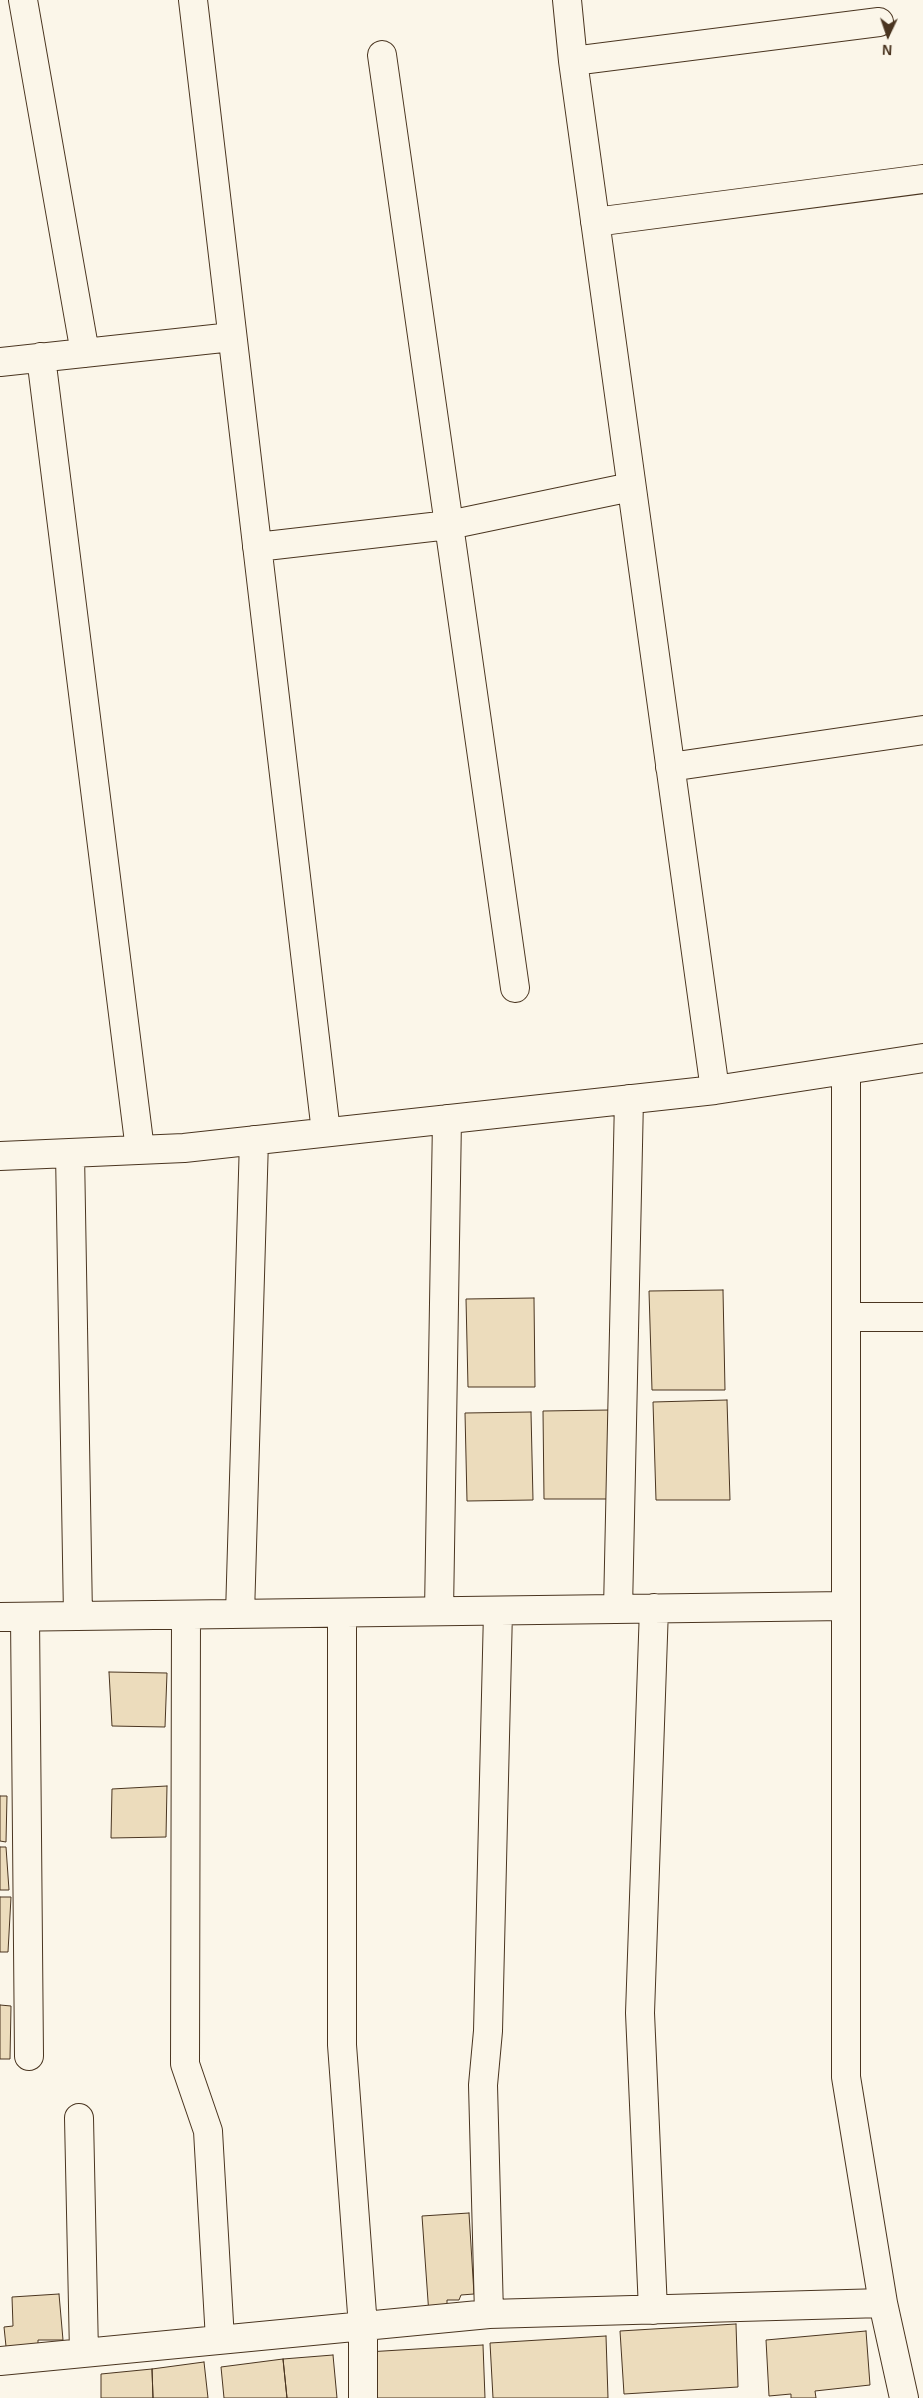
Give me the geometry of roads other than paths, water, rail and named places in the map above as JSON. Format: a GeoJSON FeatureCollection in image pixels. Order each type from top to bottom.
{"type":"FeatureCollection","features":[{"type":"Feature","properties":{"kind":"street"},"geometry":{"type":"LineString","coordinates":[[23,0],[85,353]]}},
{"type":"Feature","properties":{"kind":"street"},"geometry":{"type":"LineString","coordinates":[[193,0],[326,1132]]}},
{"type":"Feature","properties":{"kind":"street"},"geometry":{"type":"LineString","coordinates":[[567,0],[573,61],[715,1090]]}},
{"type":"Feature","properties":{"kind":"street"},"geometry":{"type":"LineString","coordinates":[[573,61],[879,22]]}},
{"type":"Feature","properties":{"kind":"street"},"geometry":{"type":"LineString","coordinates":[[382,55],[515,988]]}},
{"type":"Feature","properties":{"kind":"street"},"geometry":{"type":"LineString","coordinates":[[595,222],[923,179]]}},
{"type":"Feature","properties":{"kind":"street"},"geometry":{"type":"LineString","coordinates":[[0,362],[232,337]]}},
{"type":"Feature","properties":{"kind":"street"},"geometry":{"type":"LineString","coordinates":[[41,357],[140,1150]]}},
{"type":"Feature","properties":{"kind":"street"},"geometry":{"type":"LineString","coordinates":[[257,547],[449,525],[631,487]]}},
{"type":"Feature","properties":{"kind":"street"},"geometry":{"type":"LineString","coordinates":[[670,767],[923,730]]}},
{"type":"Feature","properties":{"kind":"street"},"geometry":{"type":"LineString","coordinates":[[0,1156],[140,1150],[254,1140],[715,1090],[923,1058]]}},
{"type":"Feature","properties":{"kind":"street"},"geometry":{"type":"LineString","coordinates":[[846,1070],[846,2077],[883,2303],[904,2398]]}},
{"type":"Feature","properties":{"kind":"street"},"geometry":{"type":"LineString","coordinates":[[618,1609],[629,1100]]}},
{"type":"Feature","properties":{"kind":"street"},"geometry":{"type":"LineString","coordinates":[[439,1611],[447,1119]]}},
{"type":"Feature","properties":{"kind":"street"},"geometry":{"type":"LineString","coordinates":[[240,1614],[254,1140]]}},
{"type":"Feature","properties":{"kind":"street"},"geometry":{"type":"LineString","coordinates":[[70,1153],[78,1616]]}},
{"type":"Feature","properties":{"kind":"street"},"geometry":{"type":"LineString","coordinates":[[846,1317],[923,1317]]}},
{"type":"Feature","properties":{"kind":"street"},"geometry":{"type":"LineString","coordinates":[[29,2056],[12,1617],[846,1606]]}},
{"type":"Feature","properties":{"kind":"street"},"geometry":{"type":"LineString","coordinates":[[653,2310],[640,2013],[654,1608]]}},
{"type":"Feature","properties":{"kind":"street"},"geometry":{"type":"LineString","coordinates":[[489,2314],[483,2085],[488,2032],[498,1611]]}},
{"type":"Feature","properties":{"kind":"street"},"geometry":{"type":"LineString","coordinates":[[342,1613],[342,2045],[363,2327],[363,2398]]}},
{"type":"Feature","properties":{"kind":"street"},"geometry":{"type":"LineString","coordinates":[[186,1615],[185,2064],[208,2131],[220,2340]]}},
{"type":"Feature","properties":{"kind":"street"},"geometry":{"type":"LineString","coordinates":[[79,2118],[84,2353]]}},
{"type":"Feature","properties":{"kind":"street"},"geometry":{"type":"LineString","coordinates":[[0,2361],[489,2314],[883,2303]]}}]}
